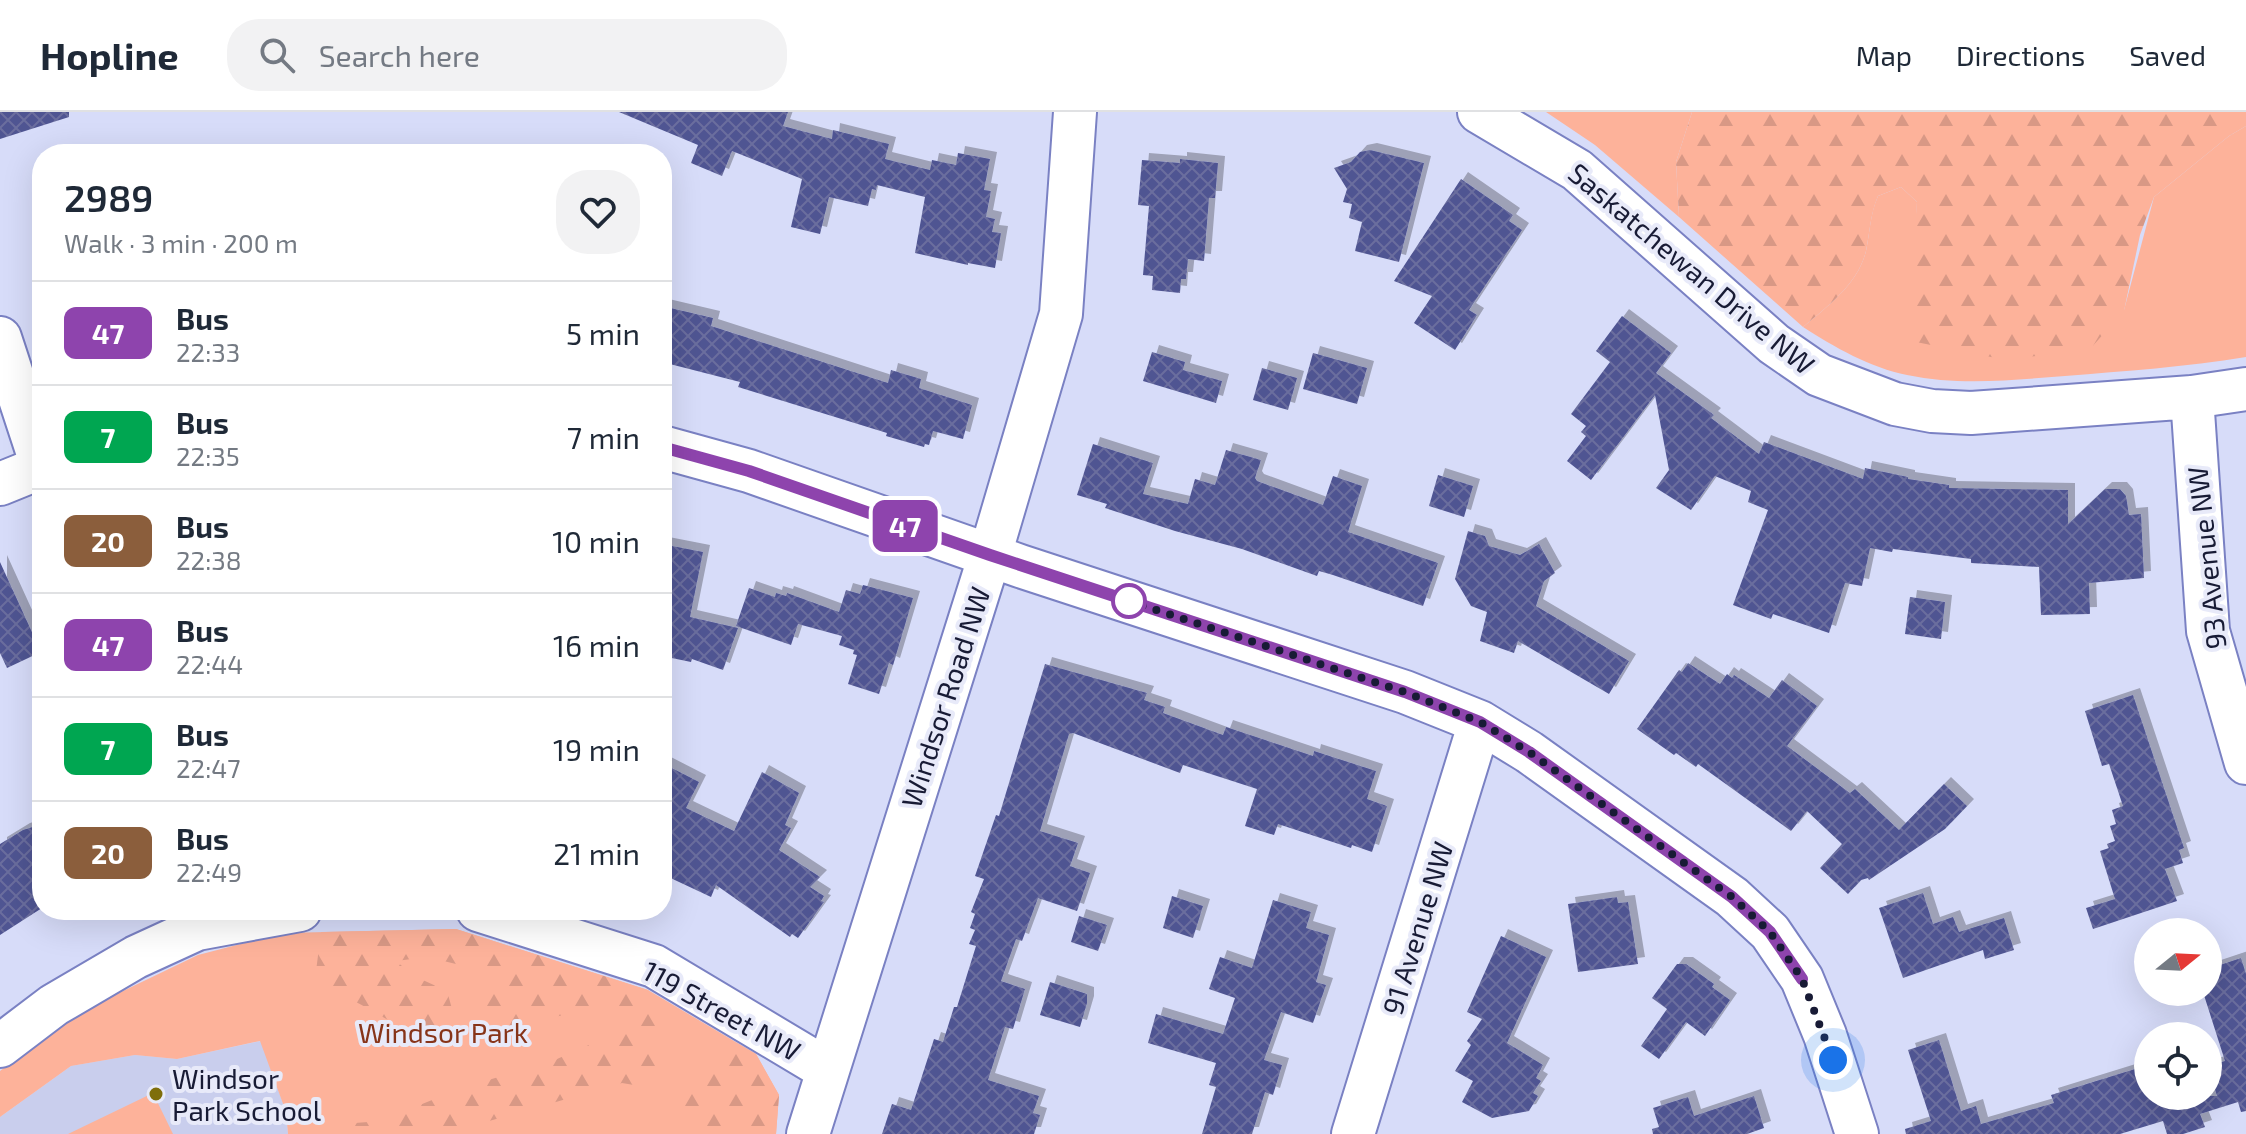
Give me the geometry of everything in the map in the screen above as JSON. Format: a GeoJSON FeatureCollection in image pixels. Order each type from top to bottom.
{"type":"FeatureCollection","features":[{"type":"Feature","properties":{"kind":"street","name":"Windsor Road NW"},"geometry":{"type":"LineString","coordinates":[[808,1134],[990,555],[1061,314],[1075,112]]}},
{"type":"Feature","properties":{"kind":"street","name":"Saskatchewan Drive NW"},"geometry":{"type":"LineString","coordinates":[[1479,112],[1577,170],[1774,344],[1819,375],[1895,404],[1932,411],[1971,413],[2192,397],[2246,389]]}},
{"type":"Feature","properties":{"kind":"street"},"geometry":{"type":"LineString","coordinates":[[0,338],[32,436]]}},
{"type":"Feature","properties":{"kind":"street","name":"93 Avenue NW"},"geometry":{"type":"LineString","coordinates":[[2192,397],[2208,631],[2246,763]]}},
{"type":"Feature","properties":{"kind":"street"},"geometry":{"type":"LineString","coordinates":[[672,450],[749,471],[990,555],[1405,692],[1480,722],[1529,752],[1732,897],[1770,932],[1802,979],[1825,1035],[1857,1134]]}},
{"type":"Feature","properties":{"kind":"street"},"geometry":{"type":"LineString","coordinates":[[0,484],[32,471]]}},
{"type":"Feature","properties":{"kind":"street","name":"91 Avenue NW"},"geometry":{"type":"LineString","coordinates":[[1353,1134],[1480,722]]}},
{"type":"Feature","properties":{"kind":"street"},"geometry":{"type":"LineString","coordinates":[[0,1046],[54,1005],[194,920]]}},
{"type":"Feature","properties":{"kind":"street","name":"119 Street NW"},"geometry":{"type":"LineString","coordinates":[[509,920],[654,966],[828,1070]]}},
{"type":"Feature","properties":{"kind":"shaded area","name":"Windsor Park School"},"geometry":{"type":"Polygon","coordinates":[[[261,1041],[286,1112],[288,1134],[0,1134],[0,1117],[71,1066],[135,1055],[177,1059],[261,1041]]]}},
{"type":"Feature","properties":{"kind":"green space"},"geometry":{"type":"Polygon","coordinates":[[[1546,112],[1692,112],[1676,162],[1679,217],[1595,145],[1546,112]]]}},
{"type":"Feature","properties":{"kind":"green space"},"geometry":{"type":"Polygon","coordinates":[[[1692,112],[2246,112],[2246,126],[2229,136],[2154,197],[2140,235],[2124,311],[2090,349],[2006,360],[1916,342],[1908,310],[1917,202],[1901,187],[1878,196],[1866,251],[1856,274],[1841,294],[1803,327],[1679,217],[1676,162],[1692,112]]]}},
{"type":"Feature","properties":{"kind":"green space"},"geometry":{"type":"Polygon","coordinates":[[[2246,126],[2246,357],[2045,378],[1947,380],[1907,375],[1866,362],[1803,327],[1841,294],[1856,274],[1866,251],[1878,196],[1901,187],[1917,202],[1916,225],[2124,310],[2154,197],[2229,136],[2246,126]]]}},
{"type":"Feature","properties":{"kind":"green space","name":"Windsor Park"},"geometry":{"type":"Polygon","coordinates":[[[456,929],[648,990],[756,1054],[779,1095],[776,1134],[288,1134],[286,1112],[260,1041],[177,1059],[135,1055],[71,1066],[0,1117],[0,1071],[73,1015],[198,955],[283,933],[456,929]]]}},
{"type":"Feature","properties":{"kind":"green space"},"geometry":{"type":"Polygon","coordinates":[[[456,929],[648,990],[670,1023],[652,1052],[666,1065],[658,1089],[622,1083],[444,1134],[339,1134],[342,1124],[368,1122],[405,1111],[459,1089],[557,1059],[621,1031],[629,1011],[586,1009],[502,1031],[487,1027],[483,1010],[485,971],[427,957],[396,961],[414,976],[447,991],[456,1023],[431,1043],[345,997],[314,987],[321,932],[456,929]]]}},
{"type":"Feature","properties":{"kind":"green space"},"geometry":{"type":"Polygon","coordinates":[[[737,1043],[756,1054],[779,1095],[776,1134],[687,1134],[684,1093],[712,1055],[737,1043]]]}},
{"type":"Feature","properties":{"kind":"green space"},"geometry":{"type":"Polygon","coordinates":[[[153,1093],[173,1134],[68,1134],[153,1093]]]}},
{"type":"Feature","properties":{"kind":"building"},"geometry":{"type":"Polygon","coordinates":[[[0,112],[69,112],[69,117],[0,139],[0,112]]]}},
{"type":"Feature","properties":{"kind":"building"},"geometry":{"type":"Polygon","coordinates":[[[619,112],[788,112],[783,126],[832,139],[833,130],[889,144],[885,159],[930,170],[932,160],[956,165],[958,153],[990,159],[984,190],[991,191],[986,217],[995,219],[992,232],[1001,233],[995,268],[915,253],[925,197],[877,185],[876,190],[872,189],[868,206],[829,197],[820,234],[791,227],[802,179],[732,151],[722,176],[691,163],[698,145],[619,112]]]}},
{"type":"Feature","properties":{"kind":"building"},"geometry":{"type":"Polygon","coordinates":[[[1370,150],[1424,163],[1399,262],[1355,251],[1362,222],[1349,218],[1352,204],[1343,202],[1347,189],[1334,168],[1351,162],[1360,152],[1370,150]]]}},
{"type":"Feature","properties":{"kind":"building"},"geometry":{"type":"Polygon","coordinates":[[[1180,159],[1218,163],[1215,198],[1209,198],[1204,261],[1188,259],[1186,279],[1181,279],[1180,293],[1152,290],[1153,276],[1143,275],[1149,206],[1138,205],[1142,160],[1180,163],[1180,159]]]}},
{"type":"Feature","properties":{"kind":"building"},"geometry":{"type":"Polygon","coordinates":[[[1461,179],[1513,215],[1509,221],[1522,230],[1469,310],[1477,315],[1455,350],[1414,323],[1432,296],[1394,281],[1461,179]]]}},
{"type":"Feature","properties":{"kind":"building"},"geometry":{"type":"Polygon","coordinates":[[[672,308],[713,318],[711,326],[888,383],[891,370],[921,379],[919,388],[972,405],[963,439],[933,431],[929,445],[925,444],[924,447],[738,387],[740,382],[672,365],[672,308]]]}},
{"type":"Feature","properties":{"kind":"building"},"geometry":{"type":"Polygon","coordinates":[[[1622,316],[1671,353],[1656,373],[1714,415],[1711,418],[1759,454],[1764,442],[1863,479],[1865,468],[1949,485],[1949,488],[2068,490],[2068,524],[2105,489],[2120,489],[2126,496],[2129,515],[2141,514],[2144,578],[2089,583],[2090,614],[2041,615],[2039,567],[1971,563],[1971,559],[1870,548],[1862,586],[1845,583],[1829,633],[1773,614],[1771,619],[1733,605],[1768,510],[1748,502],[1751,491],[1715,476],[1691,510],[1656,488],[1669,470],[1655,395],[1591,480],[1567,461],[1586,436],[1581,432],[1586,426],[1571,414],[1610,362],[1596,351],[1622,316]]]}},
{"type":"Feature","properties":{"kind":"building"},"geometry":{"type":"Polygon","coordinates":[[[1152,352],[1185,362],[1183,370],[1222,381],[1216,403],[1143,381],[1152,352]]]}},
{"type":"Feature","properties":{"kind":"building"},"geometry":{"type":"Polygon","coordinates":[[[1313,353],[1367,368],[1357,404],[1303,389],[1313,353]]]}},
{"type":"Feature","properties":{"kind":"building"},"geometry":{"type":"Polygon","coordinates":[[[1262,368],[1297,378],[1288,410],[1253,400],[1262,368]]]}},
{"type":"Feature","properties":{"kind":"building"},"geometry":{"type":"Polygon","coordinates":[[[1093,444],[1153,463],[1143,494],[1188,504],[1195,479],[1215,485],[1226,450],[1261,460],[1255,478],[1257,481],[1323,505],[1333,476],[1362,486],[1348,532],[1438,563],[1423,606],[1333,575],[1319,571],[1317,576],[1242,549],[1175,531],[1105,508],[1107,504],[1077,495],[1093,444]]]}},
{"type":"Feature","properties":{"kind":"building"},"geometry":{"type":"Polygon","coordinates":[[[1438,475],[1473,486],[1464,517],[1429,506],[1438,475]]]}},
{"type":"Feature","properties":{"kind":"building"},"geometry":{"type":"Polygon","coordinates":[[[1468,531],[1485,536],[1489,546],[1520,555],[1539,544],[1555,573],[1544,581],[1536,606],[1629,661],[1609,694],[1518,641],[1514,653],[1480,641],[1487,612],[1471,606],[1455,579],[1468,531]]]}},
{"type":"Feature","properties":{"kind":"building"},"geometry":{"type":"Polygon","coordinates":[[[672,546],[703,552],[690,617],[738,628],[723,670],[692,659],[691,662],[672,658],[672,546]]]}},
{"type":"Feature","properties":{"kind":"building"},"geometry":{"type":"Polygon","coordinates":[[[0,562],[32,632],[32,656],[7,668],[0,653],[0,562]]]}},
{"type":"Feature","properties":{"kind":"building"},"geometry":{"type":"Polygon","coordinates":[[[863,585],[913,598],[893,665],[889,663],[879,694],[848,684],[857,655],[853,654],[854,650],[839,645],[842,636],[798,624],[791,645],[736,626],[749,588],[775,597],[776,593],[786,596],[787,593],[839,612],[846,590],[860,594],[863,585]]]}},
{"type":"Feature","properties":{"kind":"building"},"geometry":{"type":"Polygon","coordinates":[[[1910,597],[1945,602],[1941,639],[1905,634],[1910,597]]]}},
{"type":"Feature","properties":{"kind":"building"},"geometry":{"type":"Polygon","coordinates":[[[1688,663],[1720,684],[1727,674],[1732,678],[1734,675],[1769,698],[1782,680],[1817,706],[1787,746],[1850,793],[1855,789],[1899,830],[1944,784],[1967,806],[1945,829],[1869,880],[1861,880],[1848,894],[1820,868],[1842,844],[1807,811],[1791,831],[1698,764],[1696,767],[1676,753],[1674,755],[1637,729],[1679,670],[1682,672],[1688,663]]]}},
{"type":"Feature","properties":{"kind":"building"},"geometry":{"type":"Polygon","coordinates":[[[1045,664],[1147,693],[1144,700],[1165,707],[1163,713],[1223,735],[1226,727],[1313,756],[1314,751],[1376,771],[1367,799],[1387,806],[1372,852],[1278,824],[1274,835],[1245,826],[1257,789],[1183,765],[1180,773],[1069,734],[1040,831],[1078,843],[1070,866],[1090,873],[1077,911],[1038,898],[1022,941],[1016,939],[1001,981],[1025,989],[1013,1029],[1005,1027],[988,1080],[1039,1096],[1033,1113],[1040,1115],[1034,1134],[882,1134],[892,1104],[911,1110],[934,1039],[943,1042],[954,1007],[957,1007],[976,946],[969,944],[975,930],[970,928],[975,914],[971,912],[984,879],[975,876],[996,815],[999,816],[1045,664]]]}},
{"type":"Feature","properties":{"kind":"building"},"geometry":{"type":"Polygon","coordinates":[[[2133,695],[2184,848],[2179,850],[2183,863],[2165,869],[2177,901],[2093,929],[2086,908],[2115,899],[2100,851],[2109,848],[2107,844],[2115,841],[2110,826],[2116,824],[2112,810],[2123,806],[2109,764],[2102,766],[2085,711],[2133,695]]]}},
{"type":"Feature","properties":{"kind":"building"},"geometry":{"type":"Polygon","coordinates":[[[672,768],[699,782],[686,808],[734,831],[762,772],[799,793],[785,825],[791,828],[779,850],[820,877],[810,887],[824,896],[821,901],[824,902],[798,938],[792,934],[790,937],[716,885],[711,897],[672,879],[672,768]]]}},
{"type":"Feature","properties":{"kind":"building"},"geometry":{"type":"Polygon","coordinates":[[[32,827],[32,914],[0,935],[0,844],[32,827]]]}},
{"type":"Feature","properties":{"kind":"building"},"geometry":{"type":"Polygon","coordinates":[[[1923,893],[1933,924],[1953,917],[1959,932],[2004,918],[2014,950],[1985,959],[1983,950],[1903,978],[1879,908],[1923,893]]]}},
{"type":"Feature","properties":{"kind":"building"},"geometry":{"type":"Polygon","coordinates":[[[1172,896],[1203,906],[1193,938],[1163,928],[1172,896]]]}},
{"type":"Feature","properties":{"kind":"building"},"geometry":{"type":"Polygon","coordinates":[[[1617,897],[1618,903],[1628,902],[1638,964],[1578,972],[1568,904],[1617,897]]]}},
{"type":"Feature","properties":{"kind":"building"},"geometry":{"type":"Polygon","coordinates":[[[1273,900],[1311,912],[1306,928],[1329,935],[1316,982],[1326,985],[1313,1023],[1281,1012],[1264,1060],[1282,1065],[1273,1095],[1265,1092],[1252,1134],[1202,1134],[1216,1087],[1209,1085],[1216,1063],[1148,1043],[1156,1014],[1223,1034],[1235,998],[1209,989],[1220,957],[1252,968],[1273,900]]]}},
{"type":"Feature","properties":{"kind":"building"},"geometry":{"type":"Polygon","coordinates":[[[1079,916],[1107,925],[1098,951],[1071,942],[1079,916]]]}},
{"type":"Feature","properties":{"kind":"building"},"geometry":{"type":"Polygon","coordinates":[[[1501,936],[1546,957],[1507,1043],[1543,1065],[1536,1078],[1541,1081],[1533,1093],[1538,1096],[1529,1111],[1492,1118],[1462,1102],[1473,1081],[1455,1071],[1471,1045],[1467,1041],[1482,1019],[1467,1012],[1501,936]]]}},
{"type":"Feature","properties":{"kind":"building"},"geometry":{"type":"Polygon","coordinates":[[[2241,958],[2246,974],[2246,1111],[2241,1112],[2238,1102],[2222,1107],[2222,1062],[2225,1061],[2222,1022],[2213,1022],[2207,1006],[2222,1006],[2222,964],[2241,958]]]}},
{"type":"Feature","properties":{"kind":"building"},"geometry":{"type":"Polygon","coordinates":[[[1677,964],[1686,964],[1730,1000],[1705,1036],[1686,1022],[1659,1059],[1641,1046],[1667,1009],[1652,998],[1677,964]]]}},
{"type":"Feature","properties":{"kind":"building"},"geometry":{"type":"Polygon","coordinates":[[[1050,982],[1087,994],[1080,1027],[1040,1015],[1050,982]]]}},
{"type":"Feature","properties":{"kind":"building"},"geometry":{"type":"Polygon","coordinates":[[[1939,1040],[1961,1111],[1976,1106],[1981,1124],[2054,1103],[2051,1095],[2134,1069],[2134,1110],[2213,1110],[2200,1114],[2205,1127],[2183,1134],[2167,1134],[2163,1121],[2120,1134],[1906,1134],[1905,1129],[1931,1121],[1908,1050],[1939,1040]]]}},
{"type":"Feature","properties":{"kind":"building"},"geometry":{"type":"Polygon","coordinates":[[[1754,1096],[1764,1128],[1747,1134],[1653,1134],[1652,1129],[1659,1127],[1653,1108],[1688,1097],[1694,1116],[1754,1096]]]}},
{"type":"Feature","properties":{"kind":"bus line","name":"47"},"geometry":{"type":"LineString","coordinates":[[672,450],[749,471],[990,555],[1405,692],[1480,722],[1529,752],[1732,897],[1770,932],[1802,979]]}},
{"type":"Feature","properties":{"kind":"place","name":"Windsor Park School"},"geometry":{"type":"Point","coordinates":[156,1094]}},
{"type":"Feature","properties":{"kind":"route"},"geometry":{"type":"LineString","coordinates":[[1129,601],[1405,692],[1480,722],[1529,752],[1732,897],[1770,932],[1802,979],[1833,1060]]}}]}
